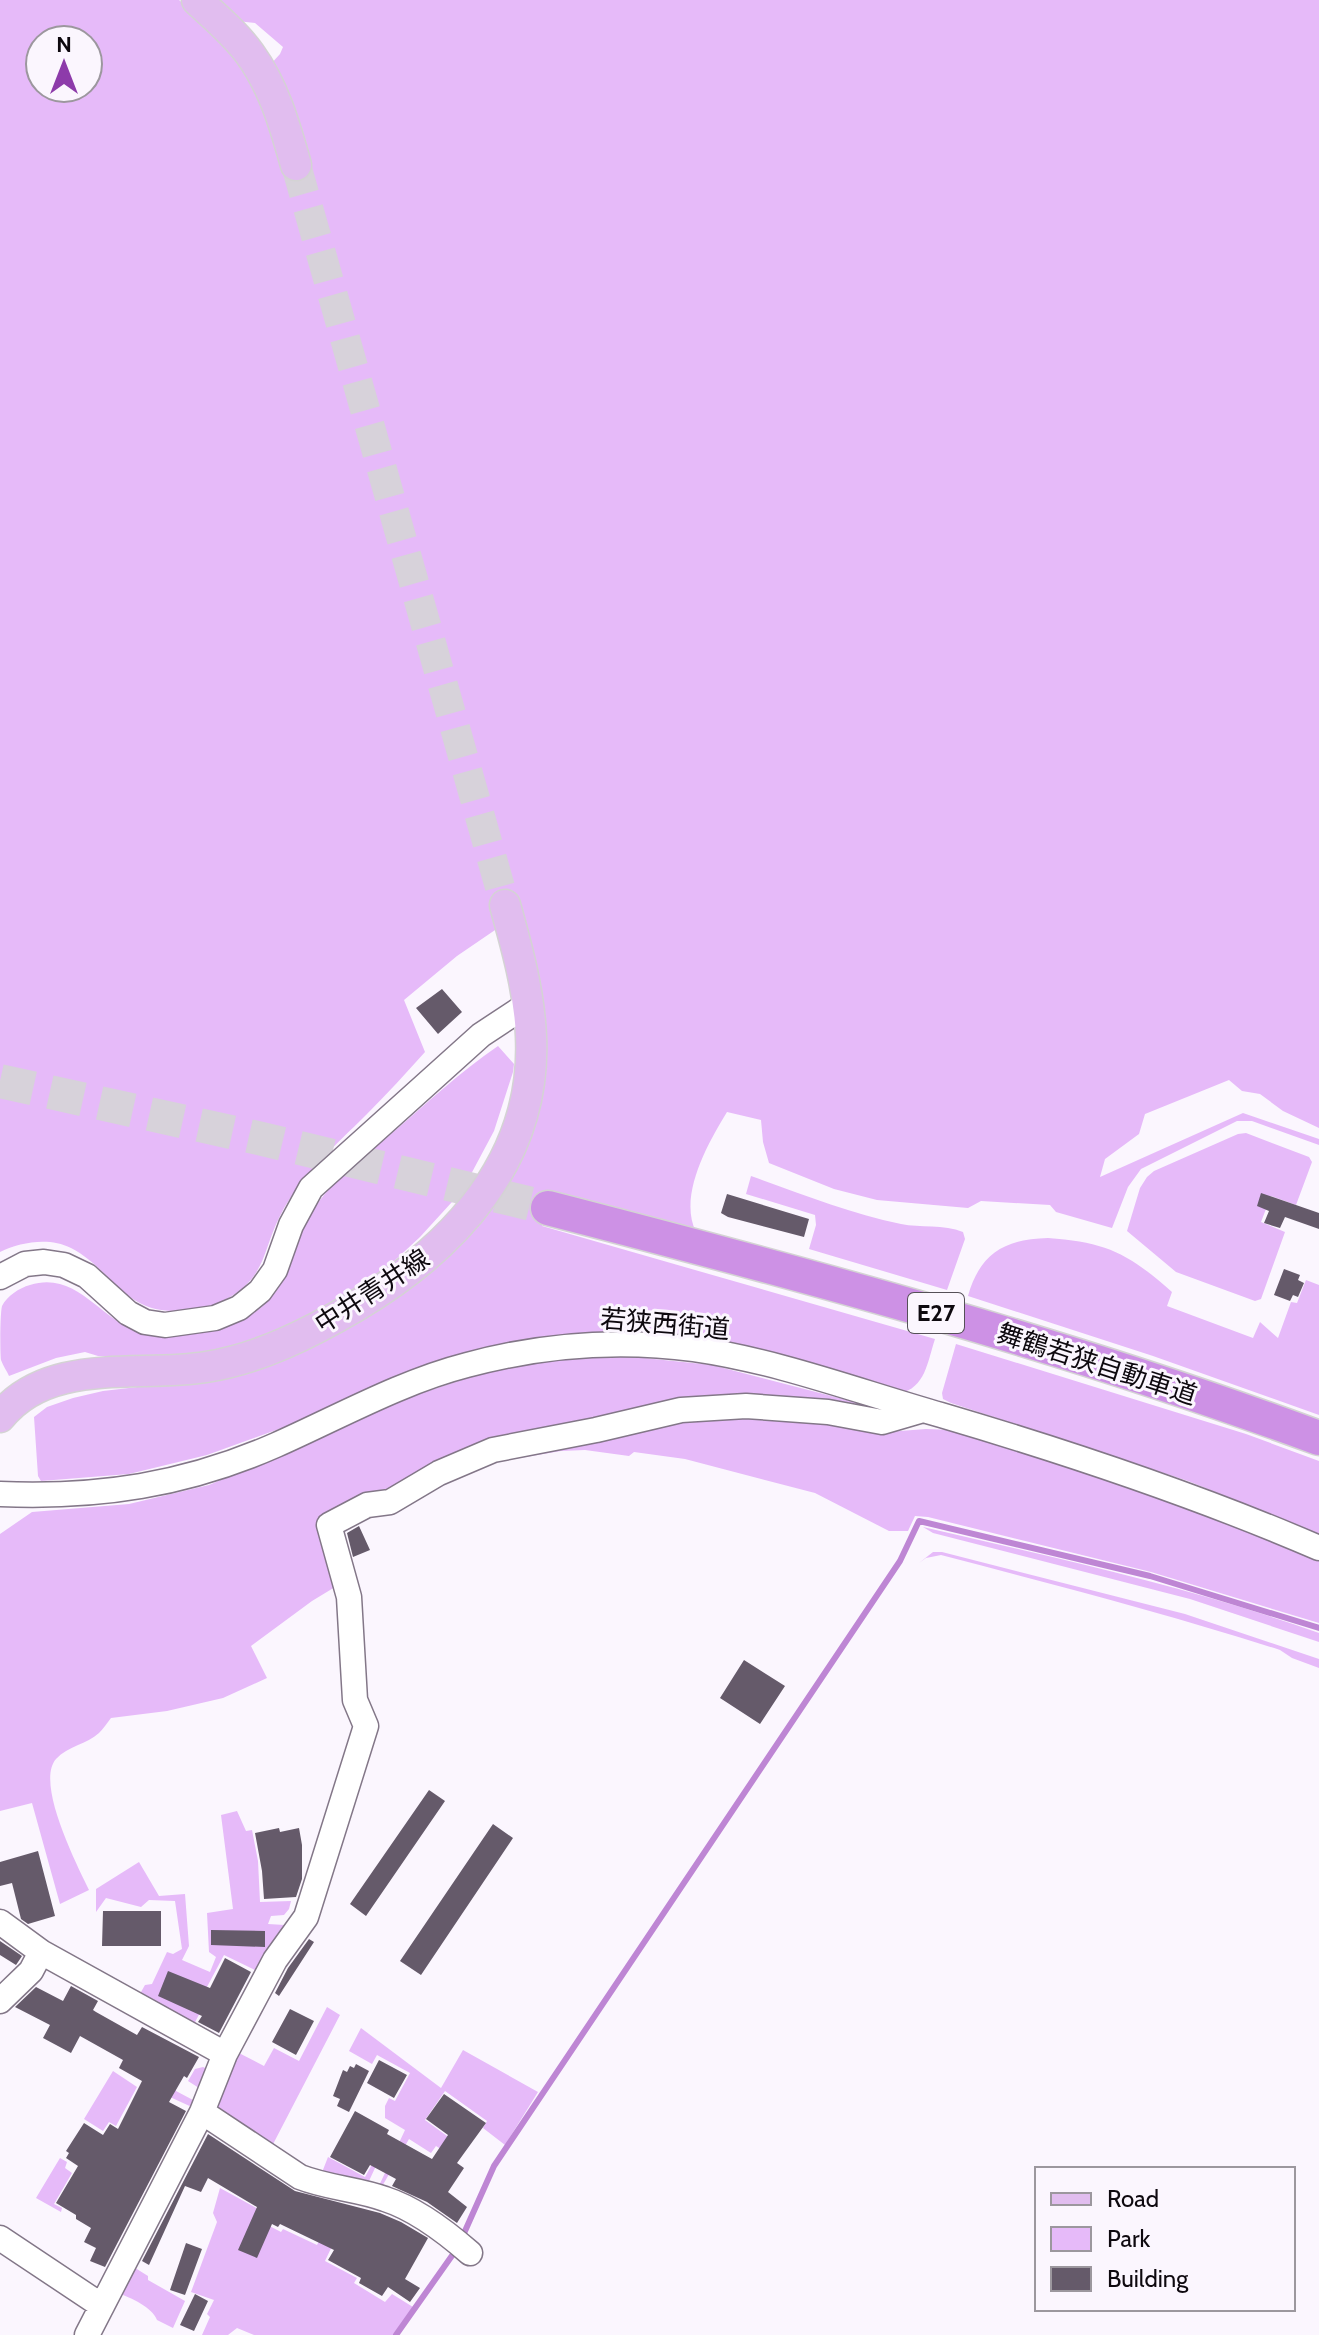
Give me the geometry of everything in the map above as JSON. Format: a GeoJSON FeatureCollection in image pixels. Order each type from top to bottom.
{"type":"FeatureCollection","features":[{"type":"Feature","properties":{"kind":"highway","name":"舞鶴若狭自動車道"},"geometry":{"type":"LineString","coordinates":[[548,1208],[883,1297],[1123,1371],[1319,1438]]}},
{"type":"Feature","properties":{"kind":"main road"},"geometry":{"type":"LineString","coordinates":[[197,0],[233,34],[261,71],[280,110],[296,165]]}},
{"type":"Feature","properties":{"kind":"main road","name":"中井青井線"},"geometry":{"type":"LineString","coordinates":[[2,1409],[52,1383],[87,1374],[205,1367],[245,1359],[313,1329],[374,1295],[414,1268],[460,1227],[484,1195],[516,1133],[530,1070],[528,1004],[505,905]]}},
{"type":"Feature","properties":{"kind":"street"},"geometry":{"type":"LineString","coordinates":[[0,1277],[25,1264],[44,1262],[64,1265],[87,1276],[128,1313],[145,1322],[165,1325],[215,1318],[239,1308],[260,1291],[275,1270],[291,1225],[311,1188],[481,1035],[528,1004]]}},
{"type":"Feature","properties":{"kind":"street","name":"若狭西街道"},"geometry":{"type":"LineString","coordinates":[[0,1494],[94,1493],[186,1478],[276,1445],[436,1375],[503,1355],[542,1348],[616,1345],[694,1349],[773,1366],[1139,1477],[1319,1548]]}},
{"type":"Feature","properties":{"kind":"street"},"geometry":{"type":"LineString","coordinates":[[87,2335],[202,2112],[225,2054],[275,1960],[306,1917],[366,1726],[355,1700],[349,1597],[329,1525],[367,1505],[390,1502],[448,1468],[493,1450],[681,1410],[746,1406],[828,1412],[882,1422],[923,1410]]}},
{"type":"Feature","properties":{"kind":"street"},"geometry":{"type":"LineString","coordinates":[[0,1922],[41,1952],[225,2054]]}},
{"type":"Feature","properties":{"kind":"street"},"geometry":{"type":"LineString","coordinates":[[0,2001],[31,1971],[41,1952]]}},
{"type":"Feature","properties":{"kind":"street"},"geometry":{"type":"LineString","coordinates":[[202,2112],[300,2177],[387,2199],[447,2234],[470,2253]]}},
{"type":"Feature","properties":{"kind":"street"},"geometry":{"type":"LineString","coordinates":[[0,2238],[102,2306]]}},
{"type":"Feature","properties":{"kind":"green space"},"geometry":{"type":"Polygon","coordinates":[[[0,0],[179,0],[213,29],[269,66],[283,47],[255,23],[237,21],[213,0],[1319,0],[1319,1128],[1283,1111],[1260,1094],[1242,1091],[1229,1080],[1145,1114],[1139,1134],[1105,1159],[1100,1177],[1243,1113],[1319,1139],[1319,1145],[1252,1121],[1237,1121],[1141,1169],[1128,1187],[1112,1228],[1056,1212],[1050,1205],[981,1201],[968,1208],[877,1200],[834,1189],[769,1163],[761,1120],[727,1112],[704,1154],[693,1186],[691,1218],[696,1232],[548,1200],[542,1226],[935,1339],[924,1373],[908,1391],[899,1394],[582,1334],[507,1343],[457,1355],[304,1420],[207,1455],[129,1474],[41,1481],[38,1476],[34,1417],[47,1407],[103,1391],[172,1383],[452,1250],[544,1051],[544,1008],[537,966],[516,899],[498,928],[457,956],[404,1000],[425,1052],[308,1175],[288,1201],[257,1271],[242,1289],[198,1309],[159,1310],[131,1298],[98,1267],[71,1248],[35,1242],[0,1252],[0,0]]]}},
{"type":"Feature","properties":{"kind":"green space"},"geometry":{"type":"Polygon","coordinates":[[[498,1046],[514,1064],[513,1072],[494,1131],[462,1191],[420,1237],[377,1277],[345,1299],[268,1337],[201,1356],[98,1356],[85,1352],[56,1358],[9,1376],[1,1360],[2,1306],[14,1293],[30,1285],[47,1282],[61,1284],[88,1298],[124,1325],[158,1334],[200,1333],[247,1317],[266,1304],[278,1288],[301,1234],[331,1187],[443,1088],[498,1046]]]}},
{"type":"Feature","properties":{"kind":"green space"},"geometry":{"type":"Polygon","coordinates":[[[1246,1133],[1309,1157],[1312,1162],[1296,1205],[1271,1196],[1261,1222],[1285,1232],[1261,1299],[1255,1301],[1176,1272],[1127,1231],[1140,1188],[1154,1171],[1246,1133]]]}},
{"type":"Feature","properties":{"kind":"green space"},"geometry":{"type":"Polygon","coordinates":[[[751,1176],[882,1220],[963,1232],[965,1239],[947,1290],[809,1249],[816,1225],[815,1215],[746,1194],[751,1176]]]}},
{"type":"Feature","properties":{"kind":"green space"},"geometry":{"type":"Polygon","coordinates":[[[1048,1238],[1086,1243],[1116,1252],[1143,1268],[1172,1292],[1167,1306],[1253,1338],[1260,1322],[1278,1338],[1291,1302],[1297,1303],[1306,1280],[1319,1285],[1319,1415],[1153,1356],[968,1296],[980,1269],[996,1251],[1019,1241],[1048,1238]]]}},
{"type":"Feature","properties":{"kind":"green space"},"geometry":{"type":"Polygon","coordinates":[[[956,1344],[1246,1434],[1319,1461],[1319,1534],[1188,1481],[943,1399],[956,1344]]]}},
{"type":"Feature","properties":{"kind":"green space"},"geometry":{"type":"Polygon","coordinates":[[[625,1356],[712,1365],[870,1406],[863,1410],[595,1424],[321,1524],[340,1584],[251,1646],[267,1678],[223,1698],[167,1711],[111,1718],[94,1737],[56,1759],[51,1770],[54,1804],[89,1890],[60,1904],[32,1803],[0,1811],[0,1534],[32,1512],[129,1504],[209,1485],[413,1396],[495,1369],[575,1357],[625,1356]]]}},
{"type":"Feature","properties":{"kind":"green space"},"geometry":{"type":"Polygon","coordinates":[[[746,1413],[887,1432],[953,1430],[1072,1466],[1210,1515],[1319,1561],[1319,1623],[1151,1572],[928,1517],[915,1516],[908,1531],[889,1531],[815,1493],[685,1459],[634,1452],[629,1456],[585,1450],[496,1462],[681,1417],[746,1413]]]}},
{"type":"Feature","properties":{"kind":"green space"},"geometry":{"type":"Polygon","coordinates":[[[923,1527],[1221,1601],[1319,1633],[1319,1642],[1190,1599],[933,1533],[923,1527]]]}},
{"type":"Feature","properties":{"kind":"green space"},"geometry":{"type":"Polygon","coordinates":[[[933,1552],[1185,1614],[1319,1659],[1319,1668],[1280,1650],[1196,1624],[941,1555],[919,1563],[933,1552]]]}},
{"type":"Feature","properties":{"kind":"green space"},"geometry":{"type":"Polygon","coordinates":[[[237,1811],[246,1831],[252,1830],[258,1861],[260,1902],[291,1901],[284,1915],[271,1916],[268,1924],[285,1925],[291,1931],[263,1974],[224,1955],[200,2000],[205,2003],[192,2028],[137,1999],[145,1985],[152,1984],[167,1952],[173,1954],[182,1949],[175,1901],[149,1900],[141,1907],[106,1898],[96,1912],[96,1889],[139,1862],[159,1896],[185,1894],[189,1946],[182,1960],[210,1972],[216,1957],[209,1952],[207,1913],[233,1909],[221,1815],[237,1811]]]}},
{"type":"Feature","properties":{"kind":"green space"},"geometry":{"type":"Polygon","coordinates":[[[327,2007],[340,2015],[270,2150],[219,2119],[213,2103],[235,2051],[264,2066],[274,2048],[299,2061],[327,2007]]]}},
{"type":"Feature","properties":{"kind":"green space"},"geometry":{"type":"Polygon","coordinates":[[[361,2028],[441,2088],[463,2050],[538,2092],[505,2145],[483,2128],[487,2121],[445,2091],[425,2120],[458,2144],[453,2157],[436,2146],[431,2153],[409,2139],[380,2190],[377,2190],[405,2130],[385,2118],[385,2106],[389,2098],[395,2101],[410,2073],[377,2055],[372,2064],[349,2051],[361,2028]]]}},
{"type":"Feature","properties":{"kind":"green space"},"geometry":{"type":"Polygon","coordinates":[[[203,2067],[210,2070],[194,2108],[159,2092],[176,2088],[176,2091],[193,2100],[199,2088],[188,2081],[195,2069],[203,2067]]]}},
{"type":"Feature","properties":{"kind":"green space"},"geometry":{"type":"Polygon","coordinates":[[[113,2071],[137,2087],[116,2126],[109,2122],[103,2131],[84,2119],[113,2071]]]}},
{"type":"Feature","properties":{"kind":"green space"},"geometry":{"type":"Polygon","coordinates":[[[385,2141],[369,2181],[363,2186],[321,2175],[328,2157],[365,2177],[385,2141]]]}},
{"type":"Feature","properties":{"kind":"green space"},"geometry":{"type":"Polygon","coordinates":[[[60,2158],[67,2162],[65,2168],[72,2173],[54,2204],[62,2208],[61,2212],[36,2198],[60,2158]]]}},
{"type":"Feature","properties":{"kind":"green space"},"geometry":{"type":"Polygon","coordinates":[[[220,2188],[260,2210],[256,2219],[281,2232],[283,2229],[317,2245],[322,2235],[334,2242],[325,2261],[357,2278],[354,2283],[385,2302],[392,2294],[413,2307],[393,2335],[254,2335],[237,2328],[228,2335],[202,2335],[214,2300],[191,2292],[217,2222],[213,2213],[220,2188]]]}},
{"type":"Feature","properties":{"kind":"green space"},"geometry":{"type":"Polygon","coordinates":[[[132,2266],[148,2276],[148,2280],[185,2301],[173,2328],[157,2320],[151,2311],[140,2304],[118,2293],[132,2266]]]}},
{"type":"Feature","properties":{"kind":"building"},"geometry":{"type":"Polygon","coordinates":[[[442,989],[462,1012],[438,1034],[416,1008],[442,989]]]}},
{"type":"Feature","properties":{"kind":"building"},"geometry":{"type":"Polygon","coordinates":[[[1261,1193],[1319,1213],[1319,1229],[1285,1217],[1280,1228],[1264,1223],[1269,1211],[1257,1206],[1261,1193]]]}},
{"type":"Feature","properties":{"kind":"building"},"geometry":{"type":"Polygon","coordinates":[[[727,1194],[809,1219],[804,1237],[728,1217],[721,1213],[727,1194]]]}},
{"type":"Feature","properties":{"kind":"building"},"geometry":{"type":"Polygon","coordinates":[[[1284,1269],[1300,1275],[1298,1280],[1304,1283],[1298,1297],[1293,1295],[1290,1301],[1274,1295],[1284,1269]]]}},
{"type":"Feature","properties":{"kind":"building"},"geometry":{"type":"Polygon","coordinates":[[[359,1526],[370,1550],[353,1557],[347,1533],[359,1526]]]}},
{"type":"Feature","properties":{"kind":"building"},"geometry":{"type":"Polygon","coordinates":[[[744,1660],[785,1686],[760,1724],[720,1698],[744,1660]]]}},
{"type":"Feature","properties":{"kind":"building"},"geometry":{"type":"Polygon","coordinates":[[[429,1790],[445,1801],[366,1916],[350,1904],[429,1790]]]}},
{"type":"Feature","properties":{"kind":"building"},"geometry":{"type":"Polygon","coordinates":[[[493,1824],[513,1838],[421,1975],[400,1961],[493,1824]]]}},
{"type":"Feature","properties":{"kind":"building"},"geometry":{"type":"Polygon","coordinates":[[[279,1828],[280,1832],[299,1828],[302,1879],[296,1897],[264,1899],[255,1833],[279,1828]]]}},
{"type":"Feature","properties":{"kind":"building"},"geometry":{"type":"Polygon","coordinates":[[[38,1851],[55,1916],[28,1924],[21,1919],[12,1883],[0,1886],[0,1862],[38,1851]]]}},
{"type":"Feature","properties":{"kind":"building"},"geometry":{"type":"Polygon","coordinates":[[[103,1911],[161,1911],[161,1946],[102,1946],[103,1911]]]}},
{"type":"Feature","properties":{"kind":"building"},"geometry":{"type":"Polygon","coordinates":[[[211,1930],[265,1931],[265,1947],[211,1945],[211,1930]]]}},
{"type":"Feature","properties":{"kind":"building"},"geometry":{"type":"Polygon","coordinates":[[[309,1939],[314,1942],[279,1996],[275,1993],[288,1968],[309,1939]]]}},
{"type":"Feature","properties":{"kind":"building"},"geometry":{"type":"Polygon","coordinates":[[[0,1941],[22,1956],[16,1965],[0,1955],[0,1941]]]}},
{"type":"Feature","properties":{"kind":"building"},"geometry":{"type":"Polygon","coordinates":[[[225,1958],[251,1972],[219,2033],[198,2022],[202,2016],[158,1996],[168,1971],[210,1988],[225,1958]]]}},
{"type":"Feature","properties":{"kind":"building"},"geometry":{"type":"Polygon","coordinates":[[[71,1986],[98,2001],[93,2010],[137,2035],[142,2027],[199,2057],[169,2102],[186,2111],[105,2267],[90,2261],[96,2248],[84,2242],[91,2228],[56,2203],[78,2166],[66,2158],[69,2153],[66,2151],[84,2123],[103,2135],[110,2124],[118,2129],[142,2081],[119,2068],[123,2060],[80,2036],[71,2053],[43,2038],[50,2025],[15,2007],[36,1987],[63,2001],[71,1986]]]}},
{"type":"Feature","properties":{"kind":"building"},"geometry":{"type":"Polygon","coordinates":[[[290,2009],[314,2021],[296,2055],[272,2042],[290,2009]]]}},
{"type":"Feature","properties":{"kind":"building"},"geometry":{"type":"Polygon","coordinates":[[[379,2060],[407,2075],[394,2098],[367,2083],[379,2060]]]}},
{"type":"Feature","properties":{"kind":"building"},"geometry":{"type":"Polygon","coordinates":[[[356,2064],[369,2071],[349,2112],[337,2106],[340,2099],[333,2096],[343,2070],[347,2072],[350,2066],[354,2068],[356,2064]]]}},
{"type":"Feature","properties":{"kind":"building"},"geometry":{"type":"Polygon","coordinates":[[[444,2094],[486,2123],[457,2163],[464,2168],[448,2192],[467,2207],[457,2223],[427,2202],[392,2186],[396,2179],[370,2165],[364,2175],[330,2157],[355,2111],[389,2130],[387,2134],[432,2159],[448,2135],[426,2119],[444,2094]]]}},
{"type":"Feature","properties":{"kind":"building"},"geometry":{"type":"Polygon","coordinates":[[[208,2134],[295,2191],[380,2213],[428,2238],[405,2279],[420,2288],[410,2302],[388,2287],[382,2296],[359,2283],[361,2278],[328,2260],[334,2250],[280,2224],[278,2227],[272,2224],[257,2258],[238,2250],[257,2207],[208,2178],[201,2192],[185,2186],[149,2265],[142,2261],[208,2134]]]}},
{"type":"Feature","properties":{"kind":"building"},"geometry":{"type":"Polygon","coordinates":[[[186,2243],[202,2249],[185,2295],[170,2290],[186,2243]]]}},
{"type":"Feature","properties":{"kind":"building"},"geometry":{"type":"Polygon","coordinates":[[[195,2294],[208,2301],[194,2331],[180,2325],[195,2294]]]}},
{"type":"Feature","properties":{"kind":"waterway"},"geometry":{"type":"LineString","coordinates":[[461,2240],[494,2166],[900,1561],[919,1521],[1150,1576],[1319,1628]]}},
{"type":"Feature","properties":{"kind":"waterway"},"geometry":{"type":"LineString","coordinates":[[396,2335],[456,2250]]}},
{"type":"Feature","properties":{"kind":"tunnel"},"geometry":{"type":"LineString","coordinates":[[296,165],[505,905]]}},
{"type":"Feature","properties":{"kind":"tunnel"},"geometry":{"type":"LineString","coordinates":[[0,1081],[258,1138],[548,1208]]}}]}
